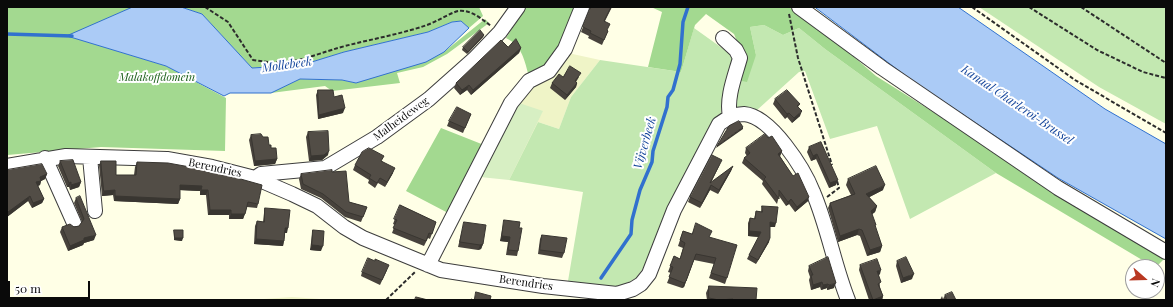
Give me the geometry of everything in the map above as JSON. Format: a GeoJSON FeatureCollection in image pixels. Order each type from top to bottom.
{"type":"FeatureCollection","features":[{"type":"Feature","properties":{"kind":"street","name":"Malheideweg"},"geometry":{"type":"LineString","coordinates":[[255,178],[261,174],[325,168],[331,166],[377,137],[429,99],[474,59],[500,32],[518,7]]}},
{"type":"Feature","properties":{"kind":"street"},"geometry":{"type":"LineString","coordinates":[[425,264],[511,103],[529,81],[549,71],[566,49],[582,7]]}},
{"type":"Feature","properties":{"kind":"street"},"geometry":{"type":"LineString","coordinates":[[799,7],[882,68],[1051,183],[1166,252]]}},
{"type":"Feature","properties":{"kind":"street"},"geometry":{"type":"LineString","coordinates":[[723,38],[736,50],[740,58],[732,86],[729,111],[730,116],[745,114],[759,120],[773,131],[796,160],[813,192],[818,205],[848,300]]}},
{"type":"Feature","properties":{"kind":"street","name":"Berendries"},"geometry":{"type":"LineString","coordinates":[[7,166],[46,158],[90,156],[167,159],[212,167],[255,178],[317,206],[344,227],[363,238],[425,264],[449,271],[543,286],[617,294],[633,289],[641,284],[649,274],[674,210],[697,164],[719,124],[730,116]]}},
{"type":"Feature","properties":{"kind":"street"},"geometry":{"type":"LineString","coordinates":[[90,156],[95,211]]}},
{"type":"Feature","properties":{"kind":"street"},"geometry":{"type":"LineString","coordinates":[[46,158],[74,222]]}},
{"type":"Feature","properties":{"kind":"path"},"geometry":{"type":"LineString","coordinates":[[205,7],[228,22],[253,60],[273,63],[301,61],[344,46],[394,35],[427,25],[459,11],[478,17],[500,32]]}},
{"type":"Feature","properties":{"kind":"path"},"geometry":{"type":"LineString","coordinates":[[787,7],[798,58],[832,167]]}},
{"type":"Feature","properties":{"kind":"path"},"geometry":{"type":"LineString","coordinates":[[972,7],[1075,80],[1166,133]]}},
{"type":"Feature","properties":{"kind":"path"},"geometry":{"type":"LineString","coordinates":[[1029,7],[1097,50],[1143,72],[1166,78]]}},
{"type":"Feature","properties":{"kind":"path"},"geometry":{"type":"LineString","coordinates":[[1081,7],[1166,63]]}},
{"type":"Feature","properties":{"kind":"path"},"geometry":{"type":"LineString","coordinates":[[818,205],[839,188],[836,181]]}},
{"type":"Feature","properties":{"kind":"path"},"geometry":{"type":"LineString","coordinates":[[386,300],[425,264]]}},
{"type":"Feature","properties":{"kind":"green space","name":"Malakoffdomein"},"geometry":{"type":"Polygon","coordinates":[[[7,7],[133,7],[68,36],[166,66],[226,98],[225,151],[101,147],[7,155],[7,7]]]}},
{"type":"Feature","properties":{"kind":"green space"},"geometry":{"type":"Polygon","coordinates":[[[181,7],[479,7],[483,16],[469,28],[461,21],[452,22],[428,32],[344,52],[302,65],[252,68],[202,14],[181,7]]]}},
{"type":"Feature","properties":{"kind":"green space"},"geometry":{"type":"Polygon","coordinates":[[[526,7],[576,7],[560,52],[547,66],[528,73],[521,52],[515,44],[506,38],[526,7]]]}},
{"type":"Feature","properties":{"kind":"green space"},"geometry":{"type":"Polygon","coordinates":[[[651,7],[789,7],[839,44],[876,76],[1165,258],[1141,259],[996,173],[825,49],[799,28],[783,35],[764,25],[750,27],[756,55],[747,82],[737,80],[744,58],[734,34],[706,14],[695,25],[681,72],[648,67],[662,12],[651,7]]]}},
{"type":"Feature","properties":{"kind":"green space"},"geometry":{"type":"Polygon","coordinates":[[[979,7],[1166,7],[1166,124],[1099,87],[979,7]]]}},
{"type":"Feature","properties":{"kind":"green space"},"geometry":{"type":"Polygon","coordinates":[[[485,19],[489,23],[447,54],[423,67],[397,73],[400,83],[332,91],[325,86],[271,93],[299,79],[342,80],[356,83],[444,52],[485,19]]]}},
{"type":"Feature","properties":{"kind":"green space"},"geometry":{"type":"Polygon","coordinates":[[[764,25],[783,35],[799,28],[825,49],[996,173],[910,219],[877,126],[830,139],[805,71],[799,72],[756,111],[739,109],[735,106],[737,80],[756,55],[750,27],[764,25]]]}},
{"type":"Feature","properties":{"kind":"green space"},"geometry":{"type":"Polygon","coordinates":[[[694,28],[736,58],[722,101],[721,114],[711,123],[676,191],[644,267],[636,278],[625,284],[614,287],[568,281],[583,192],[509,180],[538,122],[559,129],[571,97],[600,60],[681,72],[694,28]]]}},
{"type":"Feature","properties":{"kind":"green space"},"geometry":{"type":"Polygon","coordinates":[[[568,53],[600,60],[571,97],[559,129],[538,122],[509,180],[516,102],[568,53]]]}},
{"type":"Feature","properties":{"kind":"green space"},"geometry":{"type":"Polygon","coordinates":[[[516,102],[543,111],[509,180],[480,177],[516,102]]]}},
{"type":"Feature","properties":{"kind":"green space"},"geometry":{"type":"Polygon","coordinates":[[[441,128],[484,145],[450,214],[406,191],[441,128]]]}},
{"type":"Feature","properties":{"kind":"green space"},"geometry":{"type":"Polygon","coordinates":[[[292,297],[334,300],[249,300],[292,297]]]}},
{"type":"Feature","properties":{"kind":"water"},"geometry":{"type":"Polygon","coordinates":[[[133,7],[181,7],[202,14],[252,68],[302,65],[344,52],[428,32],[452,22],[461,21],[469,28],[444,52],[426,62],[356,83],[342,80],[300,79],[271,93],[230,93],[224,96],[166,66],[67,36],[133,7]]]}},
{"type":"Feature","properties":{"kind":"water","name":"Kanaal Charleroi-Brussel"},"geometry":{"type":"Polygon","coordinates":[[[815,7],[958,7],[1105,109],[1166,144],[1166,239],[1058,178],[910,79],[815,7]]]}},
{"type":"Feature","properties":{"kind":"building"},"geometry":{"type":"Polygon","coordinates":[[[591,7],[611,7],[604,21],[610,24],[604,40],[590,33],[591,31],[583,27],[591,7]]]}},
{"type":"Feature","properties":{"kind":"building"},"geometry":{"type":"Polygon","coordinates":[[[480,30],[484,35],[468,52],[463,47],[480,30]]]}},
{"type":"Feature","properties":{"kind":"building"},"geometry":{"type":"Polygon","coordinates":[[[516,39],[521,48],[473,90],[469,85],[462,90],[456,83],[501,40],[508,47],[516,39]]]}},
{"type":"Feature","properties":{"kind":"building"},"geometry":{"type":"Polygon","coordinates":[[[570,66],[581,73],[575,81],[577,83],[567,95],[552,83],[559,74],[563,77],[570,66]]]}},
{"type":"Feature","properties":{"kind":"building"},"geometry":{"type":"Polygon","coordinates":[[[318,90],[333,90],[334,97],[342,95],[345,108],[319,115],[318,90]]]}},
{"type":"Feature","properties":{"kind":"building"},"geometry":{"type":"Polygon","coordinates":[[[787,90],[800,104],[797,106],[802,111],[794,118],[789,113],[787,114],[775,99],[787,90]]]}},
{"type":"Feature","properties":{"kind":"building"},"geometry":{"type":"Polygon","coordinates":[[[457,107],[471,114],[465,128],[449,121],[457,107]]]}},
{"type":"Feature","properties":{"kind":"building"},"geometry":{"type":"Polygon","coordinates":[[[739,121],[743,127],[717,146],[729,126],[739,121]]]}},
{"type":"Feature","properties":{"kind":"building"},"geometry":{"type":"Polygon","coordinates":[[[328,131],[329,151],[324,155],[311,156],[308,132],[328,131]]]}},
{"type":"Feature","properties":{"kind":"building"},"geometry":{"type":"Polygon","coordinates":[[[261,134],[263,137],[268,137],[271,148],[276,148],[277,159],[255,161],[251,135],[261,134]]]}},
{"type":"Feature","properties":{"kind":"building"},"geometry":{"type":"Polygon","coordinates":[[[765,134],[768,138],[772,136],[782,151],[778,154],[793,176],[798,173],[809,197],[797,207],[791,199],[788,202],[779,190],[779,199],[764,179],[766,177],[744,158],[750,153],[746,148],[765,134]]]}},
{"type":"Feature","properties":{"kind":"building"},"geometry":{"type":"Polygon","coordinates":[[[821,142],[838,180],[830,183],[817,154],[813,156],[809,147],[821,142]]]}},
{"type":"Feature","properties":{"kind":"building"},"geometry":{"type":"Polygon","coordinates":[[[369,148],[384,156],[381,161],[395,168],[387,182],[380,178],[377,183],[369,178],[371,175],[355,165],[362,152],[369,148]]]}},
{"type":"Feature","properties":{"kind":"building"},"geometry":{"type":"Polygon","coordinates":[[[712,155],[722,160],[710,183],[733,166],[719,190],[711,185],[702,203],[690,197],[712,155]]]}},
{"type":"Feature","properties":{"kind":"building"},"geometry":{"type":"Polygon","coordinates":[[[73,160],[81,182],[71,185],[71,182],[69,183],[60,161],[73,160]]]}},
{"type":"Feature","properties":{"kind":"building"},"geometry":{"type":"Polygon","coordinates":[[[101,161],[116,161],[116,175],[136,175],[137,162],[168,163],[212,171],[262,185],[258,204],[248,202],[245,214],[231,214],[231,210],[210,210],[208,190],[201,190],[202,186],[180,185],[180,199],[115,196],[115,190],[104,191],[101,161]]]}},
{"type":"Feature","properties":{"kind":"building"},"geometry":{"type":"Polygon","coordinates":[[[42,164],[47,174],[40,177],[41,181],[36,182],[44,199],[33,203],[30,196],[8,212],[7,170],[42,164]]]}},
{"type":"Feature","properties":{"kind":"building"},"geometry":{"type":"Polygon","coordinates":[[[876,166],[885,185],[866,194],[877,206],[871,211],[882,246],[870,250],[862,230],[859,229],[840,236],[830,203],[855,194],[848,179],[876,166]]]}},
{"type":"Feature","properties":{"kind":"building"},"geometry":{"type":"Polygon","coordinates":[[[332,170],[332,172],[346,171],[349,202],[367,207],[363,217],[346,212],[323,194],[303,184],[301,174],[332,170]]]}},
{"type":"Feature","properties":{"kind":"building"},"geometry":{"type":"Polygon","coordinates":[[[80,196],[96,235],[84,238],[84,240],[70,246],[62,227],[70,224],[74,227],[79,226],[84,219],[76,198],[80,196]]]}},
{"type":"Feature","properties":{"kind":"building"},"geometry":{"type":"Polygon","coordinates":[[[400,205],[436,222],[432,234],[429,233],[426,241],[393,228],[397,220],[394,219],[400,205]]]}},
{"type":"Feature","properties":{"kind":"building"},"geometry":{"type":"Polygon","coordinates":[[[762,206],[778,207],[776,223],[770,222],[770,238],[758,260],[749,255],[761,232],[749,231],[750,218],[755,219],[756,211],[762,212],[762,206]]]}},
{"type":"Feature","properties":{"kind":"building"},"geometry":{"type":"Polygon","coordinates":[[[265,208],[290,210],[288,228],[285,228],[284,241],[256,239],[257,221],[264,222],[265,208]]]}},
{"type":"Feature","properties":{"kind":"building"},"geometry":{"type":"Polygon","coordinates":[[[504,220],[520,222],[519,228],[522,228],[518,251],[508,250],[510,237],[502,236],[504,220]]]}},
{"type":"Feature","properties":{"kind":"building"},"geometry":{"type":"Polygon","coordinates":[[[464,222],[486,225],[483,244],[480,245],[460,242],[464,222]]]}},
{"type":"Feature","properties":{"kind":"building"},"geometry":{"type":"Polygon","coordinates":[[[696,223],[712,231],[709,237],[737,245],[727,278],[711,273],[716,258],[696,254],[684,283],[669,277],[673,267],[670,266],[674,256],[680,259],[685,243],[680,240],[683,231],[692,234],[696,223]]]}},
{"type":"Feature","properties":{"kind":"building"},"geometry":{"type":"Polygon","coordinates":[[[174,230],[183,230],[183,238],[175,238],[174,230]]]}},
{"type":"Feature","properties":{"kind":"building"},"geometry":{"type":"Polygon","coordinates":[[[313,230],[324,231],[323,246],[312,245],[313,230]]]}},
{"type":"Feature","properties":{"kind":"building"},"geometry":{"type":"Polygon","coordinates":[[[542,235],[567,238],[564,253],[540,250],[542,235]]]}},
{"type":"Feature","properties":{"kind":"building"},"geometry":{"type":"Polygon","coordinates":[[[828,257],[836,283],[823,285],[822,282],[813,285],[811,275],[813,275],[809,266],[828,257]]]}},
{"type":"Feature","properties":{"kind":"building"},"geometry":{"type":"Polygon","coordinates":[[[906,257],[914,274],[903,278],[897,261],[906,257]]]}},
{"type":"Feature","properties":{"kind":"building"},"geometry":{"type":"Polygon","coordinates":[[[368,258],[375,261],[375,259],[389,265],[382,280],[362,272],[368,258]]]}},
{"type":"Feature","properties":{"kind":"building"},"geometry":{"type":"Polygon","coordinates":[[[877,259],[881,270],[877,271],[881,282],[878,284],[883,296],[873,300],[860,265],[877,259]]]}},
{"type":"Feature","properties":{"kind":"building"},"geometry":{"type":"Polygon","coordinates":[[[709,286],[757,288],[756,300],[719,300],[709,298],[709,286]]]}},
{"type":"Feature","properties":{"kind":"building"},"geometry":{"type":"Polygon","coordinates":[[[476,292],[491,296],[490,300],[474,300],[476,292]]]}},
{"type":"Feature","properties":{"kind":"building"},"geometry":{"type":"Polygon","coordinates":[[[952,292],[956,300],[947,300],[945,295],[952,292]]]}},
{"type":"Feature","properties":{"kind":"building"},"geometry":{"type":"Polygon","coordinates":[[[416,297],[428,300],[415,300],[416,297]]]}},
{"type":"Feature","properties":{"kind":"waterway","name":"Vijverbeek"},"geometry":{"type":"LineString","coordinates":[[601,278],[631,234],[632,220],[640,190],[652,162],[653,151],[667,107],[668,97],[673,90],[680,64],[683,22],[688,7]]}},
{"type":"Feature","properties":{"kind":"waterway","name":"Mollebeek"},"geometry":{"type":"LineString","coordinates":[[7,34],[72,36]]}}]}
